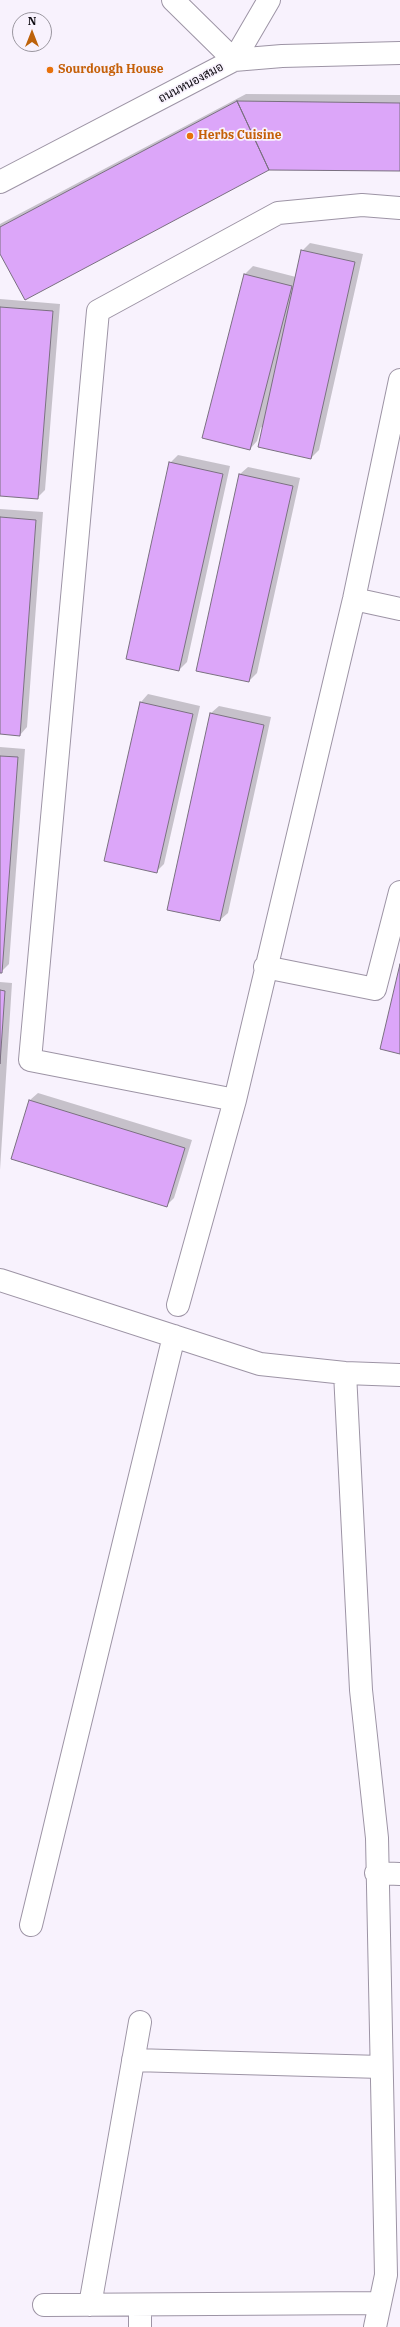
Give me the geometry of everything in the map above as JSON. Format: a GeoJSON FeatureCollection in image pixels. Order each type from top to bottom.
{"type":"FeatureCollection","features":[{"type":"Feature","properties":{"kind":"street"},"geometry":{"type":"LineString","coordinates":[[173,0],[234,60],[269,0]]}},
{"type":"Feature","properties":{"kind":"street","name":"ถนนหนองสมอ"},"geometry":{"type":"LineString","coordinates":[[0,182],[234,60],[282,56],[400,53]]}},
{"type":"Feature","properties":{"kind":"street"},"geometry":{"type":"LineString","coordinates":[[235,1100],[30,1060],[98,311],[278,213],[362,205],[400,208]]}},
{"type":"Feature","properties":{"kind":"street"},"geometry":{"type":"LineString","coordinates":[[178,1305],[235,1100],[265,967],[354,599],[400,380]]}},
{"type":"Feature","properties":{"kind":"street"},"geometry":{"type":"LineString","coordinates":[[354,599],[400,609]]}},
{"type":"Feature","properties":{"kind":"street"},"geometry":{"type":"LineString","coordinates":[[265,967],[375,989],[400,892]]}},
{"type":"Feature","properties":{"kind":"street"},"geometry":{"type":"LineString","coordinates":[[0,1280],[260,1364],[345,1373],[400,1375]]}},
{"type":"Feature","properties":{"kind":"street"},"geometry":{"type":"LineString","coordinates":[[31,1925],[174,1336]]}},
{"type":"Feature","properties":{"kind":"street"},"geometry":{"type":"LineString","coordinates":[[345,1373],[361,1690],[377,1838],[376,1873],[386,2275],[375,2327]]}},
{"type":"Feature","properties":{"kind":"street"},"geometry":{"type":"LineString","coordinates":[[376,1873],[400,1874]]}},
{"type":"Feature","properties":{"kind":"street"},"geometry":{"type":"LineString","coordinates":[[90,2305],[140,2022]]}},
{"type":"Feature","properties":{"kind":"street"},"geometry":{"type":"LineString","coordinates":[[133,2060],[381,2067]]}},
{"type":"Feature","properties":{"kind":"street"},"geometry":{"type":"LineString","coordinates":[[44,2305],[380,2303]]}},
{"type":"Feature","properties":{"kind":"street"},"geometry":{"type":"LineString","coordinates":[[140,2305],[140,2327]]}},
{"type":"Feature","properties":{"kind":"building"},"geometry":{"type":"Polygon","coordinates":[[[237,101],[400,103],[400,171],[269,170],[237,101]]]}},
{"type":"Feature","properties":{"kind":"building"},"geometry":{"type":"Polygon","coordinates":[[[237,101],[269,170],[25,300],[0,254],[0,227],[237,101]]]}},
{"type":"Feature","properties":{"kind":"building"},"geometry":{"type":"Polygon","coordinates":[[[301,250],[355,262],[311,459],[258,447],[301,250]]]}},
{"type":"Feature","properties":{"kind":"building"},"geometry":{"type":"Polygon","coordinates":[[[244,274],[292,286],[250,450],[202,438],[244,274]]]}},
{"type":"Feature","properties":{"kind":"building"},"geometry":{"type":"Polygon","coordinates":[[[0,307],[53,311],[38,499],[0,496],[0,307]]]}},
{"type":"Feature","properties":{"kind":"building"},"geometry":{"type":"Polygon","coordinates":[[[169,462],[223,474],[179,671],[126,659],[169,462]]]}},
{"type":"Feature","properties":{"kind":"building"},"geometry":{"type":"Polygon","coordinates":[[[239,474],[293,486],[249,682],[196,671],[239,474]]]}},
{"type":"Feature","properties":{"kind":"building"},"geometry":{"type":"Polygon","coordinates":[[[0,517],[36,520],[20,736],[0,734],[0,517]]]}},
{"type":"Feature","properties":{"kind":"building"},"geometry":{"type":"Polygon","coordinates":[[[140,702],[193,714],[157,873],[104,861],[140,702]]]}},
{"type":"Feature","properties":{"kind":"building"},"geometry":{"type":"Polygon","coordinates":[[[210,713],[264,725],[220,921],[167,910],[210,713]]]}},
{"type":"Feature","properties":{"kind":"building"},"geometry":{"type":"Polygon","coordinates":[[[0,756],[18,757],[2,973],[0,973],[0,756]]]}},
{"type":"Feature","properties":{"kind":"building"},"geometry":{"type":"Polygon","coordinates":[[[400,964],[400,1054],[380,1049],[400,964]]]}},
{"type":"Feature","properties":{"kind":"building"},"geometry":{"type":"Polygon","coordinates":[[[0,990],[5,991],[0,1064],[0,990]]]}},
{"type":"Feature","properties":{"kind":"building"},"geometry":{"type":"Polygon","coordinates":[[[29,1100],[185,1148],[167,1207],[11,1159],[29,1100]]]}},
{"type":"Feature","properties":{"kind":"place","name":"Sourdough House"},"geometry":{"type":"Point","coordinates":[50,70]}},
{"type":"Feature","properties":{"kind":"place","name":"Herbs Cuisine"},"geometry":{"type":"Point","coordinates":[190,136]}}]}
